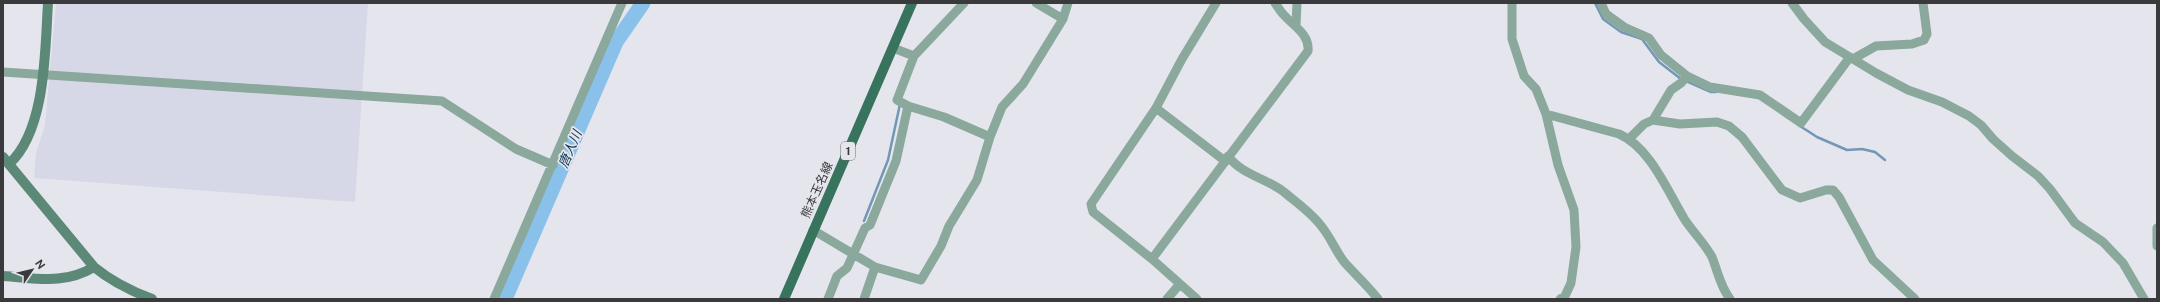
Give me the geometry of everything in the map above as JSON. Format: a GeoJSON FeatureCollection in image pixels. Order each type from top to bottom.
{"type":"FeatureCollection","features":[{"type":"Feature","properties":{"kind":"main road","name":"熊本玉名線"},"geometry":{"type":"LineString","coordinates":[[784,299],[912,3]]}},
{"type":"Feature","properties":{"kind":"street"},"geometry":{"type":"LineString","coordinates":[[48,3],[42,96],[25,144],[19,156],[6,161],[94,267],[105,276],[135,293],[152,299]]}},
{"type":"Feature","properties":{"kind":"street"},"geometry":{"type":"LineString","coordinates":[[494,299],[622,3]]}},
{"type":"Feature","properties":{"kind":"street"},"geometry":{"type":"LineString","coordinates":[[964,3],[914,56],[897,100],[990,137]]}},
{"type":"Feature","properties":{"kind":"street"},"geometry":{"type":"LineString","coordinates":[[1036,3],[1063,19]]}},
{"type":"Feature","properties":{"kind":"street"},"geometry":{"type":"LineString","coordinates":[[813,230],[875,267],[921,280],[941,246],[949,226],[977,180],[990,137],[1002,108],[1023,84],[1063,19],[1068,3]]}},
{"type":"Feature","properties":{"kind":"street"},"geometry":{"type":"LineString","coordinates":[[1197,299],[1179,285],[1152,258],[1093,212],[1091,204],[1156,108],[1182,59],[1216,3]]}},
{"type":"Feature","properties":{"kind":"street"},"geometry":{"type":"LineString","coordinates":[[1152,258],[1308,51],[1306,40],[1296,25],[1283,15],[1276,3]]}},
{"type":"Feature","properties":{"kind":"street"},"geometry":{"type":"LineString","coordinates":[[1296,25],[1297,3]]}},
{"type":"Feature","properties":{"kind":"street"},"geometry":{"type":"LineString","coordinates":[[1512,3],[1512,39],[1524,76],[1536,88],[1546,114],[1558,165],[1574,210],[1576,247],[1571,283],[1565,296],[1560,299]]}},
{"type":"Feature","properties":{"kind":"street"},"geometry":{"type":"LineString","coordinates":[[1601,3],[1606,14],[1624,27],[1649,38],[1660,55],[1685,79],[1710,87],[1760,95],[1801,124],[1851,58],[1876,46],[1912,44],[1924,40],[1926,34],[1923,3]]}},
{"type":"Feature","properties":{"kind":"street"},"geometry":{"type":"LineString","coordinates":[[1785,3],[1804,19]]}},
{"type":"Feature","properties":{"kind":"street"},"geometry":{"type":"LineString","coordinates":[[1792,3],[1825,42],[1908,90],[1942,102],[1969,116],[1981,125],[1993,139],[2038,176],[2076,223],[2103,242],[2123,263],[2144,299]]}},
{"type":"Feature","properties":{"kind":"street"},"geometry":{"type":"LineString","coordinates":[[892,48],[914,56]]}},
{"type":"Feature","properties":{"kind":"street"},"geometry":{"type":"LineString","coordinates":[[3,72],[442,101],[516,149],[553,165]]}},
{"type":"Feature","properties":{"kind":"street"},"geometry":{"type":"LineString","coordinates":[[1653,120],[1671,90],[1685,79]]}},
{"type":"Feature","properties":{"kind":"street"},"geometry":{"type":"LineString","coordinates":[[828,299],[837,276],[847,268],[865,228],[870,225],[896,161],[904,104]]}},
{"type":"Feature","properties":{"kind":"street"},"geometry":{"type":"LineString","coordinates":[[1156,108],[1256,178],[1270,182],[1282,190],[1311,214],[1322,227],[1346,264],[1378,299]]}},
{"type":"Feature","properties":{"kind":"street"},"geometry":{"type":"LineString","coordinates":[[1546,114],[1596,126],[1630,138],[1639,146],[1659,174],[1686,220],[1711,257],[1718,279],[1730,299]]}},
{"type":"Feature","properties":{"kind":"street"},"geometry":{"type":"LineString","coordinates":[[1630,138],[1644,124],[1653,120],[1680,124],[1717,122],[1723,124],[1742,137],[1782,190],[1800,198],[1826,190],[1833,190],[1839,197],[1873,260],[1914,299]]}},
{"type":"Feature","properties":{"kind":"street"},"geometry":{"type":"LineString","coordinates":[[2157,228],[2157,246]]}},
{"type":"Feature","properties":{"kind":"street"},"geometry":{"type":"LineString","coordinates":[[3,276],[65,279],[80,275],[94,267]]}},
{"type":"Feature","properties":{"kind":"street"},"geometry":{"type":"LineString","coordinates":[[864,299],[875,267]]}},
{"type":"Feature","properties":{"kind":"street"},"geometry":{"type":"LineString","coordinates":[[1166,299],[1179,285]]}},
{"type":"Feature","properties":{"kind":"shaded area"},"geometry":{"type":"Polygon","coordinates":[[[56,3],[368,3],[355,202],[34,178],[36,153],[45,125],[56,3]]]}},
{"type":"Feature","properties":{"kind":"waterway","name":"唐人川"},"geometry":{"type":"LineString","coordinates":[[505,299],[616,42],[643,3]]}},
{"type":"Feature","properties":{"kind":"waterway"},"geometry":{"type":"LineString","coordinates":[[1595,3],[1603,19],[1621,32],[1642,39],[1659,62],[1681,79]]}},
{"type":"Feature","properties":{"kind":"waterway"},"geometry":{"type":"LineString","coordinates":[[1686,81],[1711,92],[1716,92]]}},
{"type":"Feature","properties":{"kind":"waterway"},"geometry":{"type":"LineString","coordinates":[[864,221],[888,160],[900,104]]}},
{"type":"Feature","properties":{"kind":"waterway"},"geometry":{"type":"LineString","coordinates":[[1800,126],[1817,137],[1847,150],[1862,149],[1875,152],[1885,160]]}}]}
